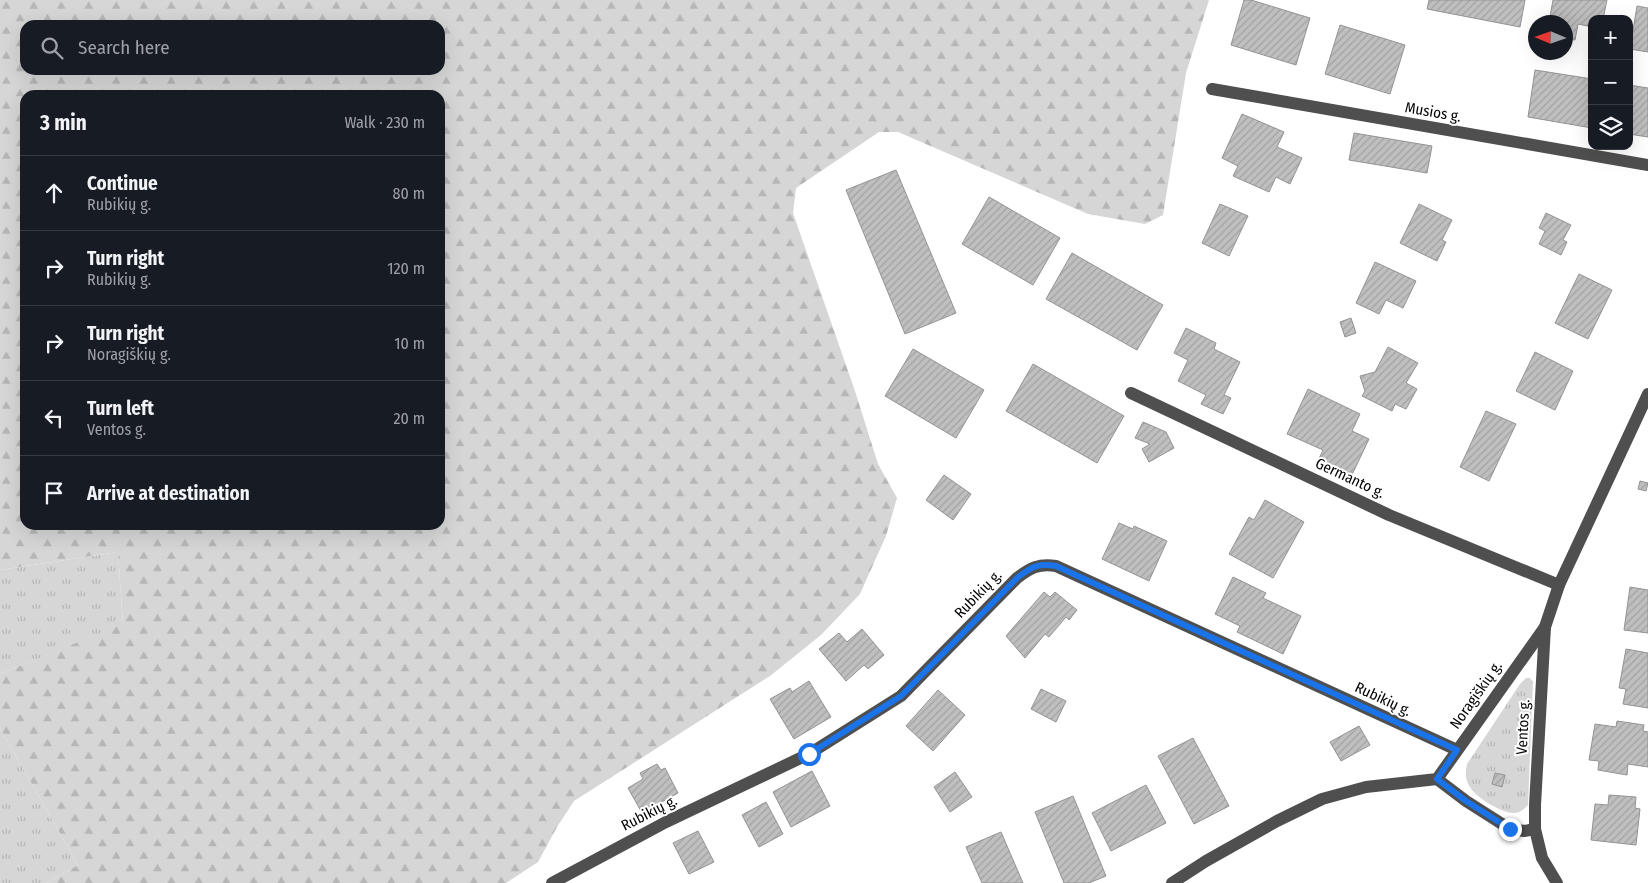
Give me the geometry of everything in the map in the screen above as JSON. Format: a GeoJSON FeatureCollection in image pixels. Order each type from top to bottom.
{"type":"FeatureCollection","features":[{"type":"Feature","properties":{"kind":"street","name":"Musios g."},"geometry":{"type":"LineString","coordinates":[[1212,90],[1648,165]]}},
{"type":"Feature","properties":{"kind":"street","name":"Germanto g."},"geometry":{"type":"LineString","coordinates":[[1131,393],[1389,515],[1559,585]]}},
{"type":"Feature","properties":{"kind":"street","name":"Noragiškių g."},"geometry":{"type":"LineString","coordinates":[[1437,779],[1545,627],[1559,585],[1648,394]]}},
{"type":"Feature","properties":{"kind":"street","name":"Rubikių g."},"geometry":{"type":"LineString","coordinates":[[552,883],[666,822],[809,754],[901,696],[1017,578],[1037,565],[1056,566],[1457,750]]}},
{"type":"Feature","properties":{"kind":"street","name":"Ventos g."},"geometry":{"type":"LineString","coordinates":[[1545,627],[1535,829],[1542,858],[1557,883]]}},
{"type":"Feature","properties":{"kind":"street"},"geometry":{"type":"LineString","coordinates":[[1172,883],[1277,820],[1322,798],[1366,786],[1437,779],[1466,801],[1510,829],[1524,831],[1535,829]]}},
{"type":"Feature","properties":{"kind":"green space"},"geometry":{"type":"Polygon","coordinates":[[[0,0],[1209,0],[1186,73],[1163,215],[1145,224],[1088,214],[898,132],[879,132],[796,188],[793,213],[855,391],[878,464],[897,498],[886,536],[860,594],[821,635],[770,676],[574,801],[538,862],[506,883],[46,883],[78,865],[0,728],[0,674],[123,624],[118,552],[0,570],[0,0]]]}},
{"type":"Feature","properties":{"kind":"green space"},"geometry":{"type":"Polygon","coordinates":[[[118,552],[123,625],[0,674],[0,570],[118,552]]]}},
{"type":"Feature","properties":{"kind":"green space"},"geometry":{"type":"Polygon","coordinates":[[[1526,678],[1530,678],[1533,682],[1528,805],[1518,812],[1509,813],[1490,804],[1473,791],[1467,782],[1466,770],[1467,764],[1520,684],[1526,678]]]}},
{"type":"Feature","properties":{"kind":"green space"},"geometry":{"type":"Polygon","coordinates":[[[0,728],[78,865],[46,883],[0,883],[0,728]]]}},
{"type":"Feature","properties":{"kind":"building"},"geometry":{"type":"Polygon","coordinates":[[[1244,0],[1251,0],[1310,18],[1296,65],[1231,45],[1244,0]]]}},
{"type":"Feature","properties":{"kind":"building"},"geometry":{"type":"Polygon","coordinates":[[[1429,0],[1525,0],[1520,27],[1427,9],[1429,0]]]}},
{"type":"Feature","properties":{"kind":"building"},"geometry":{"type":"Polygon","coordinates":[[[1553,0],[1607,0],[1604,15],[1588,15],[1588,26],[1578,24],[1575,40],[1573,40],[1573,15],[1550,15],[1553,0]]]}},
{"type":"Feature","properties":{"kind":"building"},"geometry":{"type":"Polygon","coordinates":[[[1637,6],[1648,8],[1648,52],[1633,50],[1633,31],[1637,6]]]}},
{"type":"Feature","properties":{"kind":"building"},"geometry":{"type":"Polygon","coordinates":[[[1340,25],[1405,45],[1390,94],[1325,74],[1340,25]]]}},
{"type":"Feature","properties":{"kind":"building"},"geometry":{"type":"Polygon","coordinates":[[[1535,70],[1588,78],[1588,127],[1528,117],[1535,70]]]}},
{"type":"Feature","properties":{"kind":"building"},"geometry":{"type":"Polygon","coordinates":[[[1633,86],[1648,88],[1648,137],[1633,135],[1633,86]]]}},
{"type":"Feature","properties":{"kind":"building"},"geometry":{"type":"Polygon","coordinates":[[[1242,114],[1284,132],[1277,147],[1302,158],[1290,184],[1276,177],[1269,192],[1233,176],[1238,166],[1222,158],[1242,114]]]}},
{"type":"Feature","properties":{"kind":"building"},"geometry":{"type":"Polygon","coordinates":[[[1354,133],[1432,146],[1427,173],[1349,160],[1354,133]]]}},
{"type":"Feature","properties":{"kind":"building"},"geometry":{"type":"Polygon","coordinates":[[[896,170],[956,313],[905,334],[846,190],[896,170]]]}},
{"type":"Feature","properties":{"kind":"building"},"geometry":{"type":"Polygon","coordinates":[[[989,197],[1060,238],[1033,285],[962,244],[989,197]]]}},
{"type":"Feature","properties":{"kind":"building"},"geometry":{"type":"Polygon","coordinates":[[[1220,204],[1248,216],[1229,256],[1202,243],[1220,204]]]}},
{"type":"Feature","properties":{"kind":"building"},"geometry":{"type":"Polygon","coordinates":[[[1419,204],[1452,220],[1442,240],[1446,242],[1437,261],[1400,243],[1419,204]]]}},
{"type":"Feature","properties":{"kind":"building"},"geometry":{"type":"Polygon","coordinates":[[[1546,213],[1571,225],[1563,240],[1567,242],[1561,255],[1539,244],[1545,231],[1539,228],[1546,213]]]}},
{"type":"Feature","properties":{"kind":"building"},"geometry":{"type":"Polygon","coordinates":[[[1072,253],[1163,305],[1137,350],[1046,299],[1072,253]]]}},
{"type":"Feature","properties":{"kind":"building"},"geometry":{"type":"Polygon","coordinates":[[[1375,262],[1416,281],[1403,308],[1386,300],[1379,314],[1356,303],[1375,262]]]}},
{"type":"Feature","properties":{"kind":"building"},"geometry":{"type":"Polygon","coordinates":[[[1579,274],[1612,290],[1588,339],[1555,323],[1579,274]]]}},
{"type":"Feature","properties":{"kind":"building"},"geometry":{"type":"Polygon","coordinates":[[[1351,318],[1356,333],[1345,337],[1340,322],[1351,318]]]}},
{"type":"Feature","properties":{"kind":"building"},"geometry":{"type":"Polygon","coordinates":[[[1186,328],[1216,343],[1214,349],[1240,362],[1224,395],[1231,398],[1223,414],[1201,404],[1206,395],[1178,381],[1188,360],[1174,353],[1186,328]]]}},
{"type":"Feature","properties":{"kind":"building"},"geometry":{"type":"Polygon","coordinates":[[[1388,347],[1418,363],[1406,383],[1417,389],[1406,409],[1395,404],[1392,411],[1362,396],[1365,391],[1360,376],[1375,372],[1388,347]]]}},
{"type":"Feature","properties":{"kind":"building"},"geometry":{"type":"Polygon","coordinates":[[[913,349],[984,390],[956,438],[885,396],[913,349]]]}},
{"type":"Feature","properties":{"kind":"building"},"geometry":{"type":"Polygon","coordinates":[[[1535,352],[1573,371],[1555,410],[1516,391],[1535,352]]]}},
{"type":"Feature","properties":{"kind":"building"},"geometry":{"type":"Polygon","coordinates":[[[1033,364],[1124,416],[1097,463],[1006,411],[1033,364]]]}},
{"type":"Feature","properties":{"kind":"building"},"geometry":{"type":"Polygon","coordinates":[[[1308,389],[1360,414],[1352,431],[1369,439],[1349,481],[1316,465],[1323,450],[1287,434],[1308,389]]]}},
{"type":"Feature","properties":{"kind":"building"},"geometry":{"type":"Polygon","coordinates":[[[1486,411],[1516,424],[1489,481],[1460,467],[1486,411]]]}},
{"type":"Feature","properties":{"kind":"building"},"geometry":{"type":"Polygon","coordinates":[[[1143,422],[1166,432],[1174,448],[1149,462],[1142,449],[1150,444],[1135,438],[1143,422]]]}},
{"type":"Feature","properties":{"kind":"building"},"geometry":{"type":"Polygon","coordinates":[[[944,475],[971,494],[953,520],[926,500],[944,475]]]}},
{"type":"Feature","properties":{"kind":"building"},"geometry":{"type":"Polygon","coordinates":[[[1640,481],[1648,483],[1646,491],[1638,489],[1640,481]]]}},
{"type":"Feature","properties":{"kind":"building"},"geometry":{"type":"Polygon","coordinates":[[[1265,500],[1304,522],[1273,578],[1229,554],[1249,517],[1254,520],[1265,500]]]}},
{"type":"Feature","properties":{"kind":"building"},"geometry":{"type":"Polygon","coordinates":[[[1119,523],[1133,529],[1134,526],[1167,541],[1149,581],[1102,559],[1119,523]]]}},
{"type":"Feature","properties":{"kind":"building"},"geometry":{"type":"Polygon","coordinates":[[[1233,577],[1266,593],[1263,598],[1301,616],[1283,654],[1237,632],[1240,626],[1215,614],[1233,577]]]}},
{"type":"Feature","properties":{"kind":"building"},"geometry":{"type":"Polygon","coordinates":[[[1630,587],[1648,590],[1648,633],[1624,630],[1630,587]]]}},
{"type":"Feature","properties":{"kind":"building"},"geometry":{"type":"Polygon","coordinates":[[[1044,592],[1050,597],[1055,592],[1077,610],[1069,620],[1066,617],[1049,637],[1045,634],[1025,658],[1006,636],[1044,592]]]}},
{"type":"Feature","properties":{"kind":"building"},"geometry":{"type":"Polygon","coordinates":[[[862,629],[884,655],[868,669],[864,665],[846,681],[819,649],[839,633],[847,642],[862,629]]]}},
{"type":"Feature","properties":{"kind":"building"},"geometry":{"type":"Polygon","coordinates":[[[1626,649],[1648,653],[1648,708],[1623,704],[1626,689],[1619,688],[1626,649]]]}},
{"type":"Feature","properties":{"kind":"building"},"geometry":{"type":"Polygon","coordinates":[[[809,681],[831,717],[794,739],[770,699],[790,688],[792,692],[809,681]]]}},
{"type":"Feature","properties":{"kind":"building"},"geometry":{"type":"Polygon","coordinates":[[[1041,689],[1066,701],[1056,722],[1031,709],[1041,689]]]}},
{"type":"Feature","properties":{"kind":"building"},"geometry":{"type":"Polygon","coordinates":[[[938,690],[965,715],[933,751],[906,726],[938,690]]]}},
{"type":"Feature","properties":{"kind":"building"},"geometry":{"type":"Polygon","coordinates":[[[1617,721],[1644,725],[1643,731],[1648,732],[1648,767],[1628,764],[1627,775],[1598,770],[1599,761],[1589,760],[1595,724],[1616,727],[1617,721]]]}},
{"type":"Feature","properties":{"kind":"building"},"geometry":{"type":"Polygon","coordinates":[[[1359,726],[1370,745],[1341,761],[1330,742],[1359,726]]]}},
{"type":"Feature","properties":{"kind":"building"},"geometry":{"type":"Polygon","coordinates":[[[1193,738],[1229,806],[1194,824],[1158,756],[1193,738]]]}},
{"type":"Feature","properties":{"kind":"building"},"geometry":{"type":"Polygon","coordinates":[[[657,764],[661,770],[665,768],[678,793],[642,813],[628,788],[643,779],[640,773],[657,764]]]}},
{"type":"Feature","properties":{"kind":"building"},"geometry":{"type":"Polygon","coordinates":[[[812,771],[830,806],[791,827],[773,792],[812,771]]]}},
{"type":"Feature","properties":{"kind":"building"},"geometry":{"type":"Polygon","coordinates":[[[955,772],[972,797],[950,812],[934,787],[955,772]]]}},
{"type":"Feature","properties":{"kind":"building"},"geometry":{"type":"Polygon","coordinates":[[[1495,773],[1505,775],[1502,787],[1492,784],[1495,773]]]}},
{"type":"Feature","properties":{"kind":"building"},"geometry":{"type":"Polygon","coordinates":[[[1146,785],[1166,823],[1111,851],[1092,813],[1146,785]]]}},
{"type":"Feature","properties":{"kind":"building"},"geometry":{"type":"Polygon","coordinates":[[[1609,795],[1636,797],[1635,808],[1640,809],[1636,845],[1591,840],[1595,804],[1608,805],[1609,795]]]}},
{"type":"Feature","properties":{"kind":"building"},"geometry":{"type":"Polygon","coordinates":[[[1073,796],[1106,876],[1089,883],[1064,883],[1035,812],[1073,796]]]}},
{"type":"Feature","properties":{"kind":"building"},"geometry":{"type":"Polygon","coordinates":[[[766,802],[783,834],[759,847],[742,815],[766,802]]]}},
{"type":"Feature","properties":{"kind":"building"},"geometry":{"type":"Polygon","coordinates":[[[698,831],[714,862],[689,874],[673,843],[698,831]]]}},
{"type":"Feature","properties":{"kind":"building"},"geometry":{"type":"Polygon","coordinates":[[[1001,832],[1023,883],[982,883],[966,847],[1001,832]]]}},
{"type":"Feature","properties":{"kind":"route"},"geometry":{"type":"LineString","coordinates":[[809,754],[901,696],[1017,578],[1028,569],[1046,564],[1056,566],[1457,750],[1437,779],[1466,801],[1510,829]]}}]}
